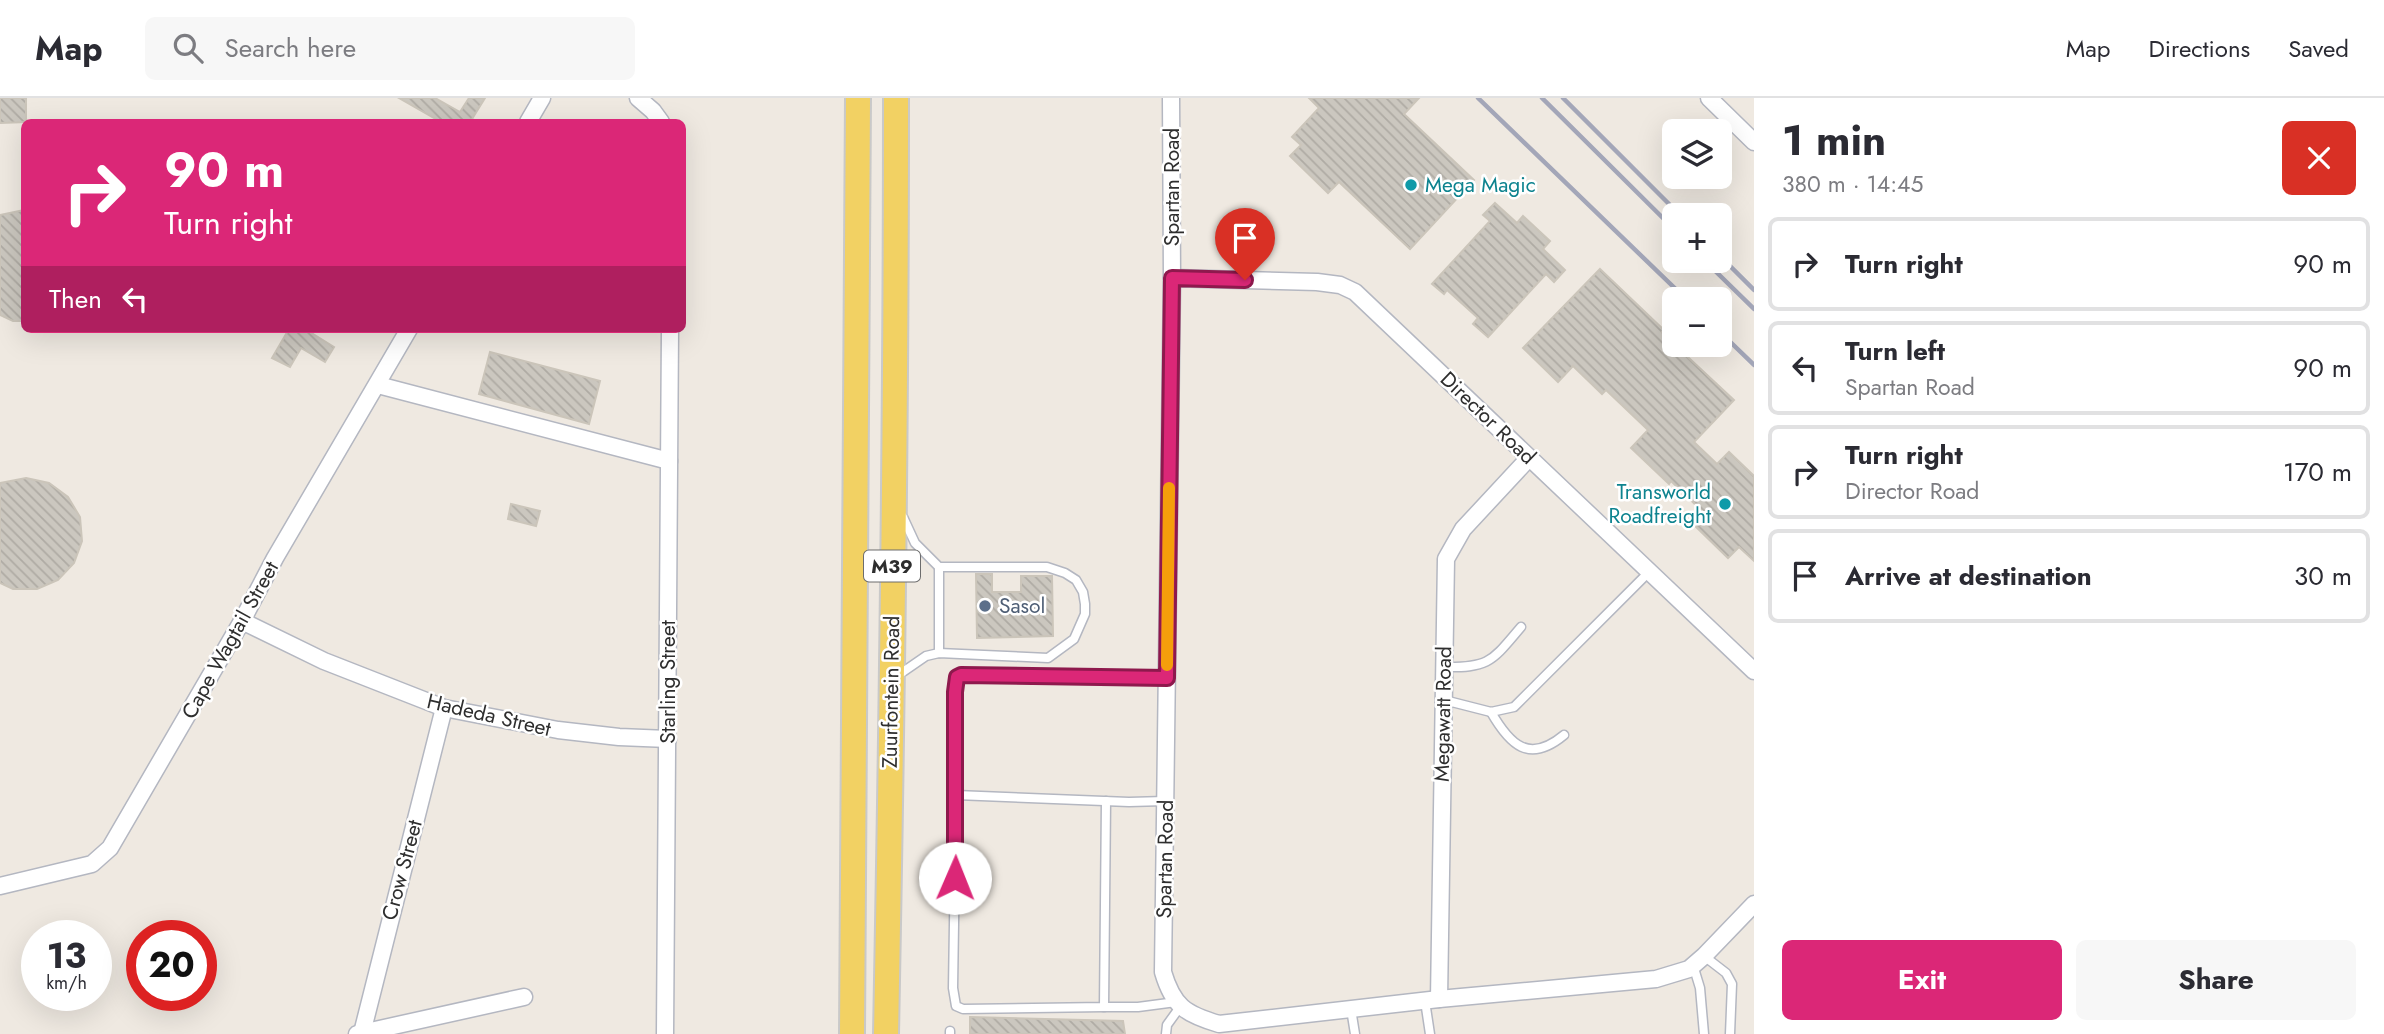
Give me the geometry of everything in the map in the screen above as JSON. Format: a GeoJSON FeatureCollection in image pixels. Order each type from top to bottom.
{"type":"FeatureCollection","features":[{"type":"Feature","properties":{"kind":"main road","name":"Zuurfontein Road"},"geometry":{"type":"LineString","coordinates":[[852,1034],[858,98]]}},
{"type":"Feature","properties":{"kind":"main road","name":"Zuurfontein Road"},"geometry":{"type":"LineString","coordinates":[[886,1034],[896,419],[896,98]]}},
{"type":"Feature","properties":{"kind":"street"},"geometry":{"type":"LineString","coordinates":[[530,119],[542,98]]}},
{"type":"Feature","properties":{"kind":"street"},"geometry":{"type":"LineString","coordinates":[[638,98],[659,119]]}},
{"type":"Feature","properties":{"kind":"street","name":"Spartan Road"},"geometry":{"type":"LineString","coordinates":[[1171,98],[1172,278],[1163,972],[1169,992],[1178,1004]]}},
{"type":"Feature","properties":{"kind":"street"},"geometry":{"type":"LineString","coordinates":[[1709,98],[1754,142]]}},
{"type":"Feature","properties":{"kind":"street","name":"Director Road"},"geometry":{"type":"LineString","coordinates":[[1172,278],[1317,282],[1340,285],[1355,292],[1754,671]]}},
{"type":"Feature","properties":{"kind":"street","name":"Cape Wagtail Street"},"geometry":{"type":"LineString","coordinates":[[0,887],[92,864],[110,848],[407,333]]}},
{"type":"Feature","properties":{"kind":"street","name":"Starling Street"},"geometry":{"type":"LineString","coordinates":[[665,1034],[670,333]]}},
{"type":"Feature","properties":{"kind":"street"},"geometry":{"type":"LineString","coordinates":[[378,385],[669,461]]}},
{"type":"Feature","properties":{"kind":"street","name":"Megawatt Road"},"geometry":{"type":"LineString","coordinates":[[1432,1000],[1446,559],[1463,529],[1529,458]]}},
{"type":"Feature","properties":{"kind":"street","name":"Hadeda Street"},"geometry":{"type":"LineString","coordinates":[[242,621],[324,662],[444,708],[558,730],[668,739]]}},
{"type":"Feature","properties":{"kind":"street","name":"Crow Street"},"geometry":{"type":"LineString","coordinates":[[359,1034],[444,708]]}},
{"type":"Feature","properties":{"kind":"street"},"geometry":{"type":"LineString","coordinates":[[1178,1004],[1197,1018],[1219,1024],[1656,979],[1675,975],[1699,961],[1754,904]]}},
{"type":"Feature","properties":{"kind":"street"},"geometry":{"type":"LineString","coordinates":[[359,1034],[524,997]]}},
{"type":"Feature","properties":{"kind":"lane"},"geometry":{"type":"LineString","coordinates":[[892,681],[926,656],[939,653],[1048,658],[1074,639],[1085,614],[1083,592],[1076,580],[1047,567],[939,567],[915,543],[906,526],[893,481]]}},
{"type":"Feature","properties":{"kind":"lane"},"geometry":{"type":"LineString","coordinates":[[939,567],[939,653]]}},
{"type":"Feature","properties":{"kind":"lane"},"geometry":{"type":"LineString","coordinates":[[1443,700],[1491,712],[1514,707],[1649,572]]}},
{"type":"Feature","properties":{"kind":"lane"},"geometry":{"type":"LineString","coordinates":[[1443,667],[1482,665],[1493,659],[1521,627]]}},
{"type":"Feature","properties":{"kind":"lane"},"geometry":{"type":"LineString","coordinates":[[1167,678],[957,677],[953,988],[956,1006],[962,1009],[1178,1004]]}},
{"type":"Feature","properties":{"kind":"lane"},"geometry":{"type":"LineString","coordinates":[[1491,712],[1502,732],[1521,748],[1550,746],[1564,735]]}},
{"type":"Feature","properties":{"kind":"lane"},"geometry":{"type":"LineString","coordinates":[[956,795],[1165,801]]}},
{"type":"Feature","properties":{"kind":"lane"},"geometry":{"type":"LineString","coordinates":[[1104,1007],[1106,801]]}},
{"type":"Feature","properties":{"kind":"lane"},"geometry":{"type":"LineString","coordinates":[[1704,1034],[1699,961],[1726,973],[1732,984],[1730,1034]]}},
{"type":"Feature","properties":{"kind":"lane"},"geometry":{"type":"LineString","coordinates":[[1430,1034],[1432,1000]]}},
{"type":"Feature","properties":{"kind":"lane"},"geometry":{"type":"LineString","coordinates":[[1166,1034],[1167,1025],[1178,1004]]}},
{"type":"Feature","properties":{"kind":"lane"},"geometry":{"type":"LineString","coordinates":[[1351,1009],[1354,1034]]}},
{"type":"Feature","properties":{"kind":"building"},"geometry":{"type":"Polygon","coordinates":[[[0,98],[26,98],[26,119],[21,119],[21,122],[0,123],[0,98]]]}},
{"type":"Feature","properties":{"kind":"building"},"geometry":{"type":"Polygon","coordinates":[[[399,98],[435,98],[460,112],[469,98],[485,98],[472,119],[436,119],[399,98]]]}},
{"type":"Feature","properties":{"kind":"building"},"geometry":{"type":"Polygon","coordinates":[[[1309,98],[1419,98],[1404,114],[1474,180],[1410,249],[1339,182],[1328,193],[1290,156],[1301,145],[1292,137],[1319,108],[1309,98]]]}},
{"type":"Feature","properties":{"kind":"building"},"geometry":{"type":"Polygon","coordinates":[[[1495,203],[1517,223],[1523,216],[1550,241],[1543,249],[1565,270],[1554,282],[1546,274],[1488,337],[1473,324],[1478,318],[1447,290],[1444,294],[1432,284],[1490,221],[1483,215],[1495,203]]]}},
{"type":"Feature","properties":{"kind":"building"},"geometry":{"type":"Polygon","coordinates":[[[21,211],[21,321],[13,321],[0,315],[0,215],[21,211]]]}},
{"type":"Feature","properties":{"kind":"building"},"geometry":{"type":"Polygon","coordinates":[[[1600,269],[1662,328],[1662,357],[1688,357],[1734,400],[1694,442],[1717,464],[1729,452],[1754,476],[1754,561],[1739,547],[1728,558],[1693,524],[1704,513],[1631,448],[1648,430],[1606,390],[1602,394],[1573,366],[1558,382],[1523,348],[1600,269]]]}},
{"type":"Feature","properties":{"kind":"building"},"geometry":{"type":"Polygon","coordinates":[[[287,333],[311,333],[334,347],[325,362],[301,348],[290,367],[272,358],[287,333]]]}},
{"type":"Feature","properties":{"kind":"building"},"geometry":{"type":"Polygon","coordinates":[[[490,352],[600,381],[589,424],[479,394],[490,352]]]}},
{"type":"Feature","properties":{"kind":"building"},"geometry":{"type":"Polygon","coordinates":[[[26,478],[49,483],[68,497],[80,517],[82,541],[74,563],[58,580],[37,589],[13,589],[0,583],[0,483],[26,478]]]}},
{"type":"Feature","properties":{"kind":"building"},"geometry":{"type":"Polygon","coordinates":[[[511,504],[540,511],[536,526],[508,519],[511,504]]]}},
{"type":"Feature","properties":{"kind":"building"},"geometry":{"type":"Polygon","coordinates":[[[976,574],[992,574],[992,592],[1021,592],[1021,576],[1052,576],[1053,636],[977,638],[976,574]]]}},
{"type":"Feature","properties":{"kind":"building"},"geometry":{"type":"Polygon","coordinates":[[[970,1017],[1123,1021],[1125,1034],[970,1034],[970,1017]]]}},
{"type":"Feature","properties":{"kind":"railway"},"geometry":{"type":"LineString","coordinates":[[1478,98],[1674,287]]}},
{"type":"Feature","properties":{"kind":"railway"},"geometry":{"type":"LineString","coordinates":[[1542,98],[1662,217]]}},
{"type":"Feature","properties":{"kind":"railway"},"geometry":{"type":"LineString","coordinates":[[1563,98],[1668,203]]}},
{"type":"Feature","properties":{"kind":"railway"},"geometry":{"type":"LineString","coordinates":[[1732,268],[1754,290]]}},
{"type":"Feature","properties":{"kind":"railway"},"geometry":{"type":"LineString","coordinates":[[1717,273],[1754,309]]}},
{"type":"Feature","properties":{"kind":"railway"},"geometry":{"type":"LineString","coordinates":[[1732,344],[1754,365]]}},
{"type":"Feature","properties":{"kind":"slow traffic"},"geometry":{"type":"LineString","coordinates":[[1167,665],[1169,488]]}},
{"type":"Feature","properties":{"kind":"place","name":"Mega Magic"},"geometry":{"type":"Point","coordinates":[1411,185]}},
{"type":"Feature","properties":{"kind":"place","name":"Transworld Roadfreight"},"geometry":{"type":"Point","coordinates":[1725,504]}},
{"type":"Feature","properties":{"kind":"place","name":"Sasol"},"geometry":{"type":"Point","coordinates":[985,606]}},
{"type":"Feature","properties":{"kind":"route"},"geometry":{"type":"LineString","coordinates":[[955,878],[957,677],[1167,678],[1172,278],[1245,280]]}}]}
